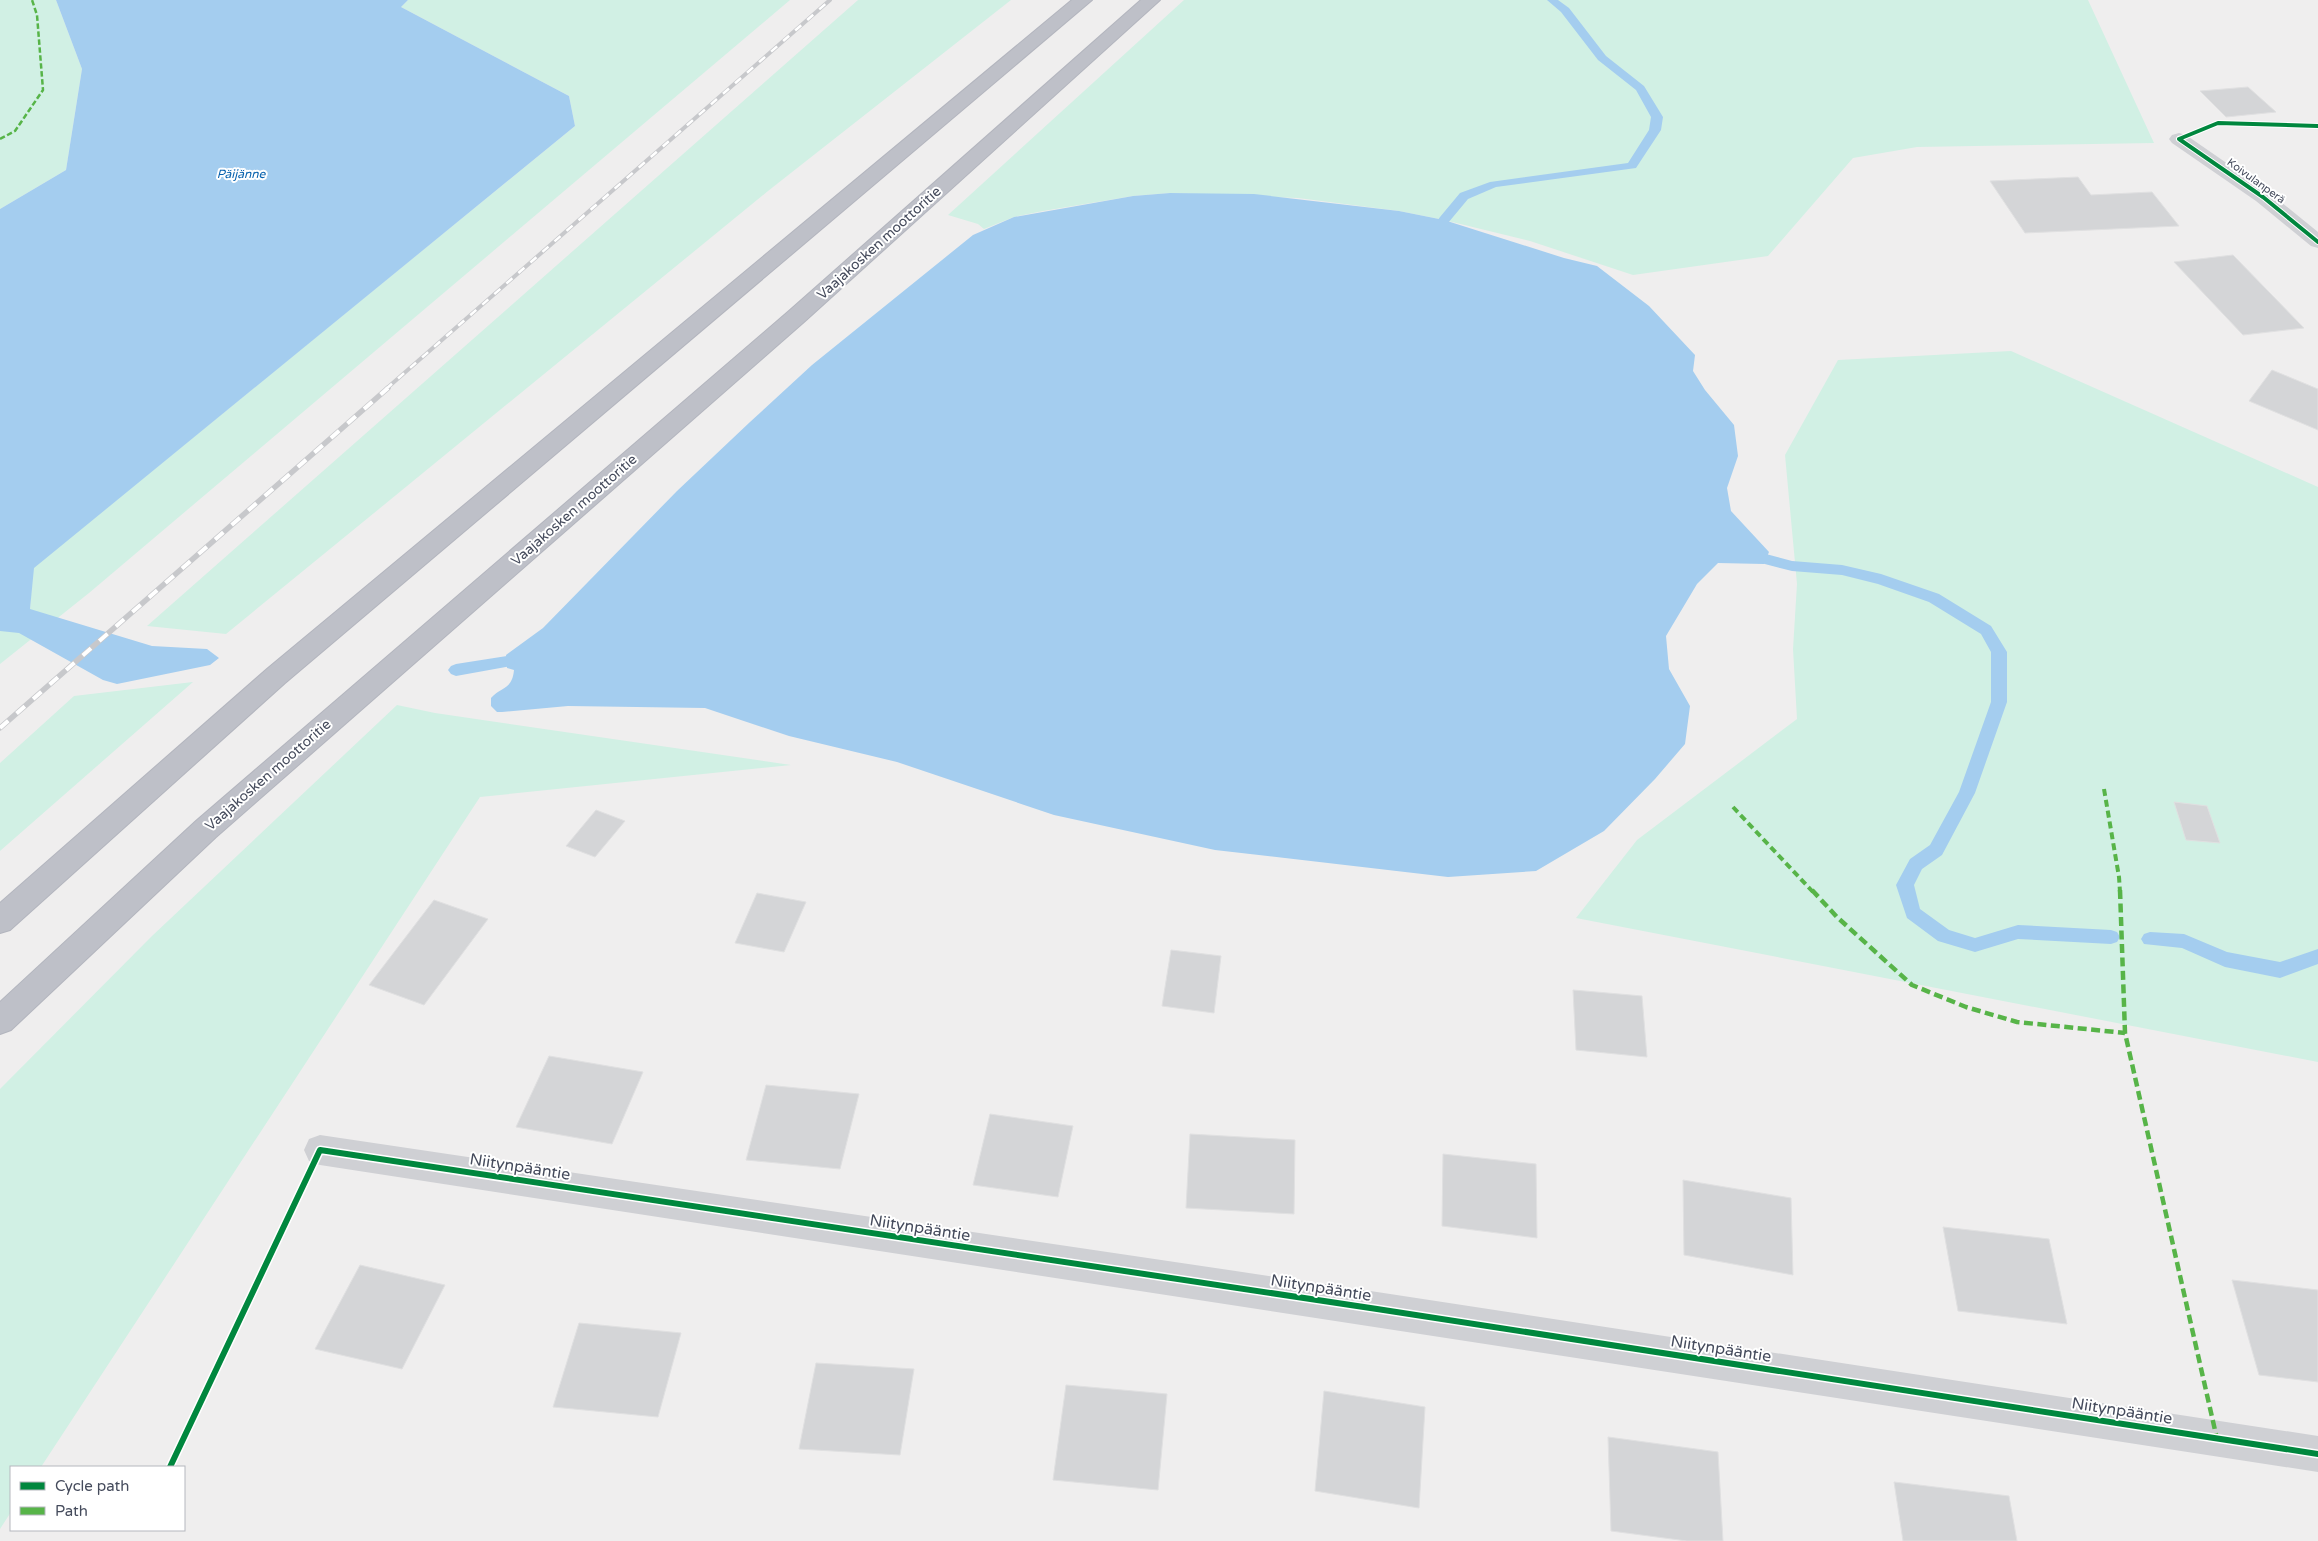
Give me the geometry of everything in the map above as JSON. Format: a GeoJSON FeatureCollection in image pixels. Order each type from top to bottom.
{"type":"FeatureCollection","features":[{"type":"Feature","properties":{"kind":"highway"},"geometry":{"type":"LineString","coordinates":[[0,921],[276,676],[1083,0]]}},
{"type":"Feature","properties":{"kind":"highway","name":"Vaajakosken moottoritie"},"geometry":{"type":"LineString","coordinates":[[0,1021],[206,829],[797,316],[1151,0]]}},
{"type":"Feature","properties":{"kind":"street","name":"Koivulanperä"},"geometry":{"type":"LineString","coordinates":[[2179,139],[2263,197],[2318,242]]}},
{"type":"Feature","properties":{"kind":"street","name":"Niitynpääntie"},"geometry":{"type":"LineString","coordinates":[[320,1150],[1397,1312],[2318,1454]]}},
{"type":"Feature","properties":{"kind":"green space"},"geometry":{"type":"Polygon","coordinates":[[[0,0],[56,0],[82,69],[66,170],[0,209],[0,0]]]}},
{"type":"Feature","properties":{"kind":"green space"},"geometry":{"type":"Polygon","coordinates":[[[408,0],[790,0],[89,593],[0,664],[0,627],[30,609],[33,568],[575,126],[569,96],[401,7],[408,0]]]}},
{"type":"Feature","properties":{"kind":"green space"},"geometry":{"type":"Polygon","coordinates":[[[858,0],[1011,0],[768,191],[226,634],[147,626],[858,0]]]}},
{"type":"Feature","properties":{"kind":"green space"},"geometry":{"type":"Polygon","coordinates":[[[1184,0],[2088,0],[2154,143],[1917,147],[1853,158],[1768,256],[1633,275],[1530,241],[1444,220],[1399,211],[1298,198],[1170,193],[1133,196],[1014,217],[984,229],[978,224],[948,215],[1184,0]]]}},
{"type":"Feature","properties":{"kind":"green space"},"geometry":{"type":"Polygon","coordinates":[[[2011,351],[2318,487],[2318,1062],[1576,918],[1637,840],[1797,719],[1793,649],[1797,584],[1785,455],[1838,360],[2011,351]]]}},
{"type":"Feature","properties":{"kind":"green space"},"geometry":{"type":"Polygon","coordinates":[[[193,682],[0,851],[0,763],[74,696],[193,682]]]}},
{"type":"Feature","properties":{"kind":"green space"},"geometry":{"type":"Polygon","coordinates":[[[397,705],[435,713],[791,765],[480,797],[42,1466],[10,1466],[10,1514],[0,1529],[0,1089],[152,936],[397,705]]]}},
{"type":"Feature","properties":{"kind":"water","name":"Päijänne"},"geometry":{"type":"Polygon","coordinates":[[[56,0],[408,0],[401,7],[569,96],[575,126],[34,568],[30,609],[152,646],[207,649],[219,658],[210,665],[117,684],[103,680],[19,633],[0,631],[0,209],[66,170],[82,69],[56,0]]]}},
{"type":"Feature","properties":{"kind":"water"},"geometry":{"type":"Polygon","coordinates":[[[1170,193],[1254,194],[1399,211],[1444,220],[1564,258],[1597,266],[1649,306],[1695,355],[1693,371],[1705,390],[1734,425],[1738,456],[1727,488],[1731,511],[1769,552],[1764,564],[1718,563],[1697,584],[1666,636],[1669,669],[1690,706],[1685,744],[1655,779],[1604,831],[1536,871],[1448,877],[1215,850],[1054,815],[897,762],[789,736],[705,708],[568,706],[497,712],[491,706],[491,698],[509,684],[513,676],[514,670],[507,668],[506,655],[543,628],[677,491],[812,365],[973,235],[1014,217],[1133,196],[1170,193]]]}},
{"type":"Feature","properties":{"kind":"building"},"geometry":{"type":"Polygon","coordinates":[[[2248,87],[2276,112],[2226,117],[2200,91],[2248,87]]]}},
{"type":"Feature","properties":{"kind":"building"},"geometry":{"type":"Polygon","coordinates":[[[2078,177],[2091,195],[2152,192],[2179,226],[2025,233],[1990,181],[2078,177]]]}},
{"type":"Feature","properties":{"kind":"building"},"geometry":{"type":"Polygon","coordinates":[[[2233,255],[2304,328],[2243,335],[2174,262],[2233,255]]]}},
{"type":"Feature","properties":{"kind":"building"},"geometry":{"type":"Polygon","coordinates":[[[2272,370],[2318,389],[2318,430],[2249,401],[2272,370]]]}},
{"type":"Feature","properties":{"kind":"building"},"geometry":{"type":"Polygon","coordinates":[[[2174,802],[2207,806],[2220,843],[2186,840],[2174,802]]]}},
{"type":"Feature","properties":{"kind":"building"},"geometry":{"type":"Polygon","coordinates":[[[596,810],[625,821],[595,857],[566,846],[596,810]]]}},
{"type":"Feature","properties":{"kind":"building"},"geometry":{"type":"Polygon","coordinates":[[[757,893],[806,902],[784,952],[735,943],[757,893]]]}},
{"type":"Feature","properties":{"kind":"building"},"geometry":{"type":"Polygon","coordinates":[[[434,900],[488,919],[424,1005],[369,985],[434,900]]]}},
{"type":"Feature","properties":{"kind":"building"},"geometry":{"type":"Polygon","coordinates":[[[1171,950],[1221,956],[1214,1013],[1162,1006],[1171,950]]]}},
{"type":"Feature","properties":{"kind":"building"},"geometry":{"type":"Polygon","coordinates":[[[1573,990],[1642,996],[1647,1057],[1576,1050],[1573,990]]]}},
{"type":"Feature","properties":{"kind":"building"},"geometry":{"type":"Polygon","coordinates":[[[549,1056],[643,1072],[612,1144],[516,1127],[549,1056]]]}},
{"type":"Feature","properties":{"kind":"building"},"geometry":{"type":"Polygon","coordinates":[[[766,1085],[859,1094],[840,1169],[746,1160],[766,1085]]]}},
{"type":"Feature","properties":{"kind":"building"},"geometry":{"type":"Polygon","coordinates":[[[990,1114],[1073,1126],[1058,1197],[973,1185],[990,1114]]]}},
{"type":"Feature","properties":{"kind":"building"},"geometry":{"type":"Polygon","coordinates":[[[1190,1134],[1295,1140],[1294,1214],[1186,1208],[1190,1134]]]}},
{"type":"Feature","properties":{"kind":"building"},"geometry":{"type":"Polygon","coordinates":[[[1443,1154],[1536,1164],[1537,1238],[1442,1226],[1443,1154]]]}},
{"type":"Feature","properties":{"kind":"building"},"geometry":{"type":"Polygon","coordinates":[[[1683,1180],[1791,1198],[1793,1275],[1684,1255],[1683,1180]]]}},
{"type":"Feature","properties":{"kind":"building"},"geometry":{"type":"Polygon","coordinates":[[[1943,1227],[2049,1239],[2067,1324],[1958,1311],[1943,1227]]]}},
{"type":"Feature","properties":{"kind":"building"},"geometry":{"type":"Polygon","coordinates":[[[360,1265],[445,1285],[402,1369],[315,1349],[360,1265]]]}},
{"type":"Feature","properties":{"kind":"building"},"geometry":{"type":"Polygon","coordinates":[[[2232,1280],[2318,1290],[2318,1382],[2259,1375],[2232,1280]]]}},
{"type":"Feature","properties":{"kind":"building"},"geometry":{"type":"Polygon","coordinates":[[[579,1323],[681,1333],[658,1417],[553,1407],[579,1323]]]}},
{"type":"Feature","properties":{"kind":"building"},"geometry":{"type":"Polygon","coordinates":[[[816,1363],[914,1369],[900,1455],[799,1449],[816,1363]]]}},
{"type":"Feature","properties":{"kind":"building"},"geometry":{"type":"Polygon","coordinates":[[[1066,1385],[1167,1394],[1158,1490],[1053,1480],[1066,1385]]]}},
{"type":"Feature","properties":{"kind":"building"},"geometry":{"type":"Polygon","coordinates":[[[1324,1391],[1425,1407],[1419,1508],[1315,1491],[1324,1391]]]}},
{"type":"Feature","properties":{"kind":"building"},"geometry":{"type":"Polygon","coordinates":[[[1608,1437],[1718,1452],[1723,1541],[1687,1541],[1611,1531],[1608,1437]]]}},
{"type":"Feature","properties":{"kind":"building"},"geometry":{"type":"Polygon","coordinates":[[[1894,1482],[2009,1496],[2017,1541],[1903,1541],[1894,1482]]]}},
{"type":"Feature","properties":{"kind":"waterway"},"geometry":{"type":"LineString","coordinates":[[1444,220],[1464,196],[1494,184],[1632,166],[1655,130],[1657,117],[1640,88],[1602,58],[1565,10],[1552,0]]}},
{"type":"Feature","properties":{"kind":"waterway"},"geometry":{"type":"LineString","coordinates":[[1766,559],[1792,566],[1842,570],[1881,579],[1934,598],[1986,630],[1999,652],[1999,702],[1967,793],[1936,850],[1916,864],[1905,885],[1913,913],[1944,936],[1975,945],[2018,932],[2111,937]]}},
{"type":"Feature","properties":{"kind":"waterway"},"geometry":{"type":"LineString","coordinates":[[456,670],[507,662]]}},
{"type":"Feature","properties":{"kind":"waterway"},"geometry":{"type":"LineString","coordinates":[[2150,939],[2184,941],[2225,959],[2280,970],[2318,956]]}},
{"type":"Feature","properties":{"kind":"railway"},"geometry":{"type":"LineString","coordinates":[[386,389],[830,0]]}},
{"type":"Feature","properties":{"kind":"railway"},"geometry":{"type":"LineString","coordinates":[[0,728],[388,388]]}},
{"type":"Feature","properties":{"kind":"marked path"},"geometry":{"type":"LineString","coordinates":[[0,139],[15,131],[43,90],[37,15],[32,0]]}},
{"type":"Feature","properties":{"kind":"marked path"},"geometry":{"type":"LineString","coordinates":[[2104,789],[2119,877],[2125,1033],[2217,1439]]}},
{"type":"Feature","properties":{"kind":"marked path"},"geometry":{"type":"LineString","coordinates":[[1733,807],[1837,917],[1912,985],[1966,1007],[2017,1022],[2125,1033]]}},
{"type":"Feature","properties":{"kind":"cycle path"},"geometry":{"type":"LineString","coordinates":[[2179,139],[2218,123],[2318,126]]}},
{"type":"Feature","properties":{"kind":"cycle path"},"geometry":{"type":"LineString","coordinates":[[2179,139],[2263,197],[2318,242]]}},
{"type":"Feature","properties":{"kind":"cycle path"},"geometry":{"type":"LineString","coordinates":[[170,1466],[320,1150],[1377,1309],[2318,1454]]}}]}
